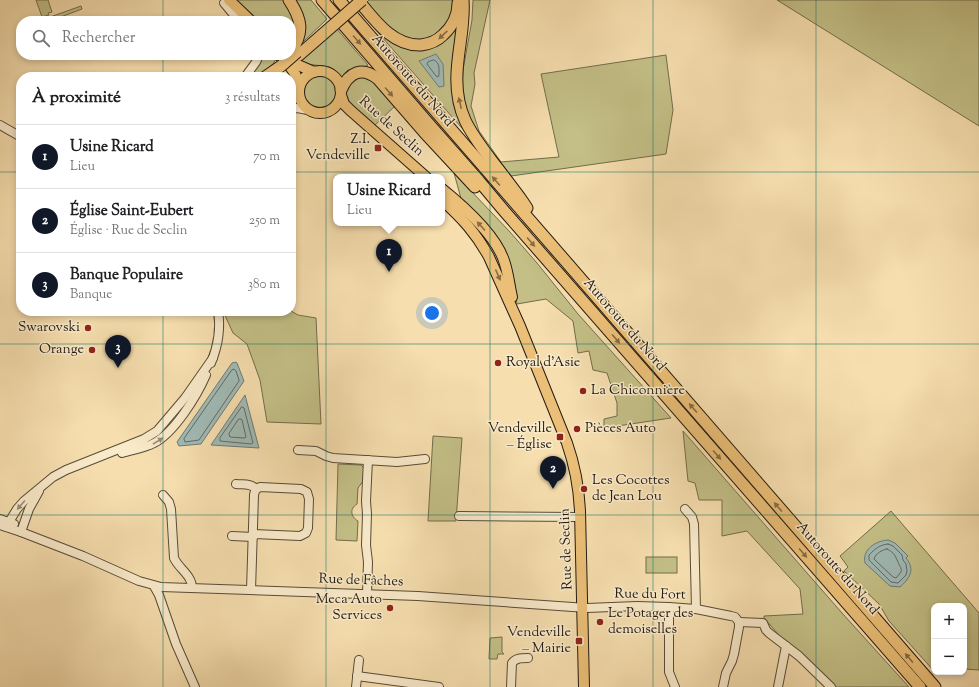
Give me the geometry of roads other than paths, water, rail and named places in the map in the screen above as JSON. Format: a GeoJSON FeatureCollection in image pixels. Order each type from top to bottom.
{"type":"FeatureCollection","features":[{"type":"Feature","properties":{"kind":"highway"},"geometry":{"type":"LineString","coordinates":[[289,0],[298,17],[300,28],[299,38],[296,44]]}},
{"type":"Feature","properties":{"kind":"highway","name":"Autoroute du Nord"},"geometry":{"type":"LineString","coordinates":[[322,0],[920,687]]}},
{"type":"Feature","properties":{"kind":"highway","name":"Autoroute du Nord"},"geometry":{"type":"LineString","coordinates":[[339,0],[935,687]]}},
{"type":"Feature","properties":{"kind":"highway"},"geometry":{"type":"LineString","coordinates":[[321,34],[357,0],[380,25],[393,36],[406,43],[419,45],[426,44],[441,37],[450,28],[458,7],[457,0]]}},
{"type":"Feature","properties":{"kind":"highway"},"geometry":{"type":"LineString","coordinates":[[296,50],[321,34],[362,0]]}},
{"type":"Feature","properties":{"kind":"highway"},"geometry":{"type":"LineString","coordinates":[[462,0],[463,23],[457,72],[457,88],[459,103],[464,119],[475,139],[523,202],[540,232]]}},
{"type":"Feature","properties":{"kind":"highway"},"geometry":{"type":"LineString","coordinates":[[461,40],[468,0]]}},
{"type":"Feature","properties":{"kind":"highway"},"geometry":{"type":"LineString","coordinates":[[273,72],[280,63]]}},
{"type":"Feature","properties":{"kind":"highway"},"geometry":{"type":"LineString","coordinates":[[341,92],[348,79],[355,73],[363,72],[373,75],[498,212],[505,212]]}},
{"type":"Feature","properties":{"kind":"main road"},"geometry":{"type":"LineString","coordinates":[[225,1],[238,16]]}},
{"type":"Feature","properties":{"kind":"main road"},"geometry":{"type":"LineString","coordinates":[[225,1],[244,16]]}},
{"type":"Feature","properties":{"kind":"main road"},"geometry":{"type":"LineString","coordinates":[[296,60],[298,65],[314,72]]}},
{"type":"Feature","properties":{"kind":"main road"},"geometry":{"type":"LineString","coordinates":[[280,63],[295,72]]}},
{"type":"Feature","properties":{"kind":"main road"},"geometry":{"type":"LineString","coordinates":[[296,75],[300,101],[303,106],[315,113],[332,110],[336,106],[341,92],[338,80],[331,74],[323,71],[309,74],[300,84],[299,90]]}},
{"type":"Feature","properties":{"kind":"main road","name":"Rue de Seclin"},"geometry":{"type":"LineString","coordinates":[[341,92],[344,104],[423,174]]}},
{"type":"Feature","properties":{"kind":"main road","name":"Rue de Seclin"},"geometry":{"type":"LineString","coordinates":[[326,112],[340,113],[352,118],[414,174]]}},
{"type":"Feature","properties":{"kind":"main road","name":"Rue de Seclin"},"geometry":{"type":"LineString","coordinates":[[445,191],[452,196],[480,224],[499,249],[506,265],[512,298],[520,326]]}},
{"type":"Feature","properties":{"kind":"main road","name":"Rue de Seclin"},"geometry":{"type":"LineString","coordinates":[[445,203],[476,234],[494,267],[520,326],[570,452],[576,475],[580,517],[584,687]]}},
{"type":"Feature","properties":{"kind":"street"},"geometry":{"type":"LineString","coordinates":[[225,1],[236,16]]}},
{"type":"Feature","properties":{"kind":"street"},"geometry":{"type":"LineString","coordinates":[[249,72],[257,60]]}},
{"type":"Feature","properties":{"kind":"street"},"geometry":{"type":"LineString","coordinates":[[296,108],[308,110]]}},
{"type":"Feature","properties":{"kind":"street"},"geometry":{"type":"LineString","coordinates":[[0,122],[16,130]]}},
{"type":"Feature","properties":{"kind":"street"},"geometry":{"type":"LineString","coordinates":[[0,125],[16,134]]}},
{"type":"Feature","properties":{"kind":"street"},"geometry":{"type":"LineString","coordinates":[[5,525],[17,509],[33,492],[61,472],[94,459],[152,444],[163,438],[178,421],[197,393],[217,346],[220,322],[219,316]]}},
{"type":"Feature","properties":{"kind":"street"},"geometry":{"type":"LineString","coordinates":[[298,450],[316,451],[331,458],[401,462],[425,459]]}},
{"type":"Feature","properties":{"kind":"street"},"geometry":{"type":"LineString","coordinates":[[367,594],[368,562],[366,545],[366,501],[368,460]]}},
{"type":"Feature","properties":{"kind":"street"},"geometry":{"type":"LineString","coordinates":[[236,484],[254,486],[256,489]]}},
{"type":"Feature","properties":{"kind":"street"},"geometry":{"type":"LineString","coordinates":[[22,529],[31,505],[41,487]]}},
{"type":"Feature","properties":{"kind":"street"},"geometry":{"type":"LineString","coordinates":[[232,536],[300,536],[306,533],[308,528],[309,494],[306,491],[301,488],[262,487],[256,489]]}},
{"type":"Feature","properties":{"kind":"street"},"geometry":{"type":"LineString","coordinates":[[252,590],[254,495],[256,489]]}},
{"type":"Feature","properties":{"kind":"street"},"geometry":{"type":"LineString","coordinates":[[164,495],[169,502],[171,509],[174,558],[177,565],[190,578],[192,588]]}},
{"type":"Feature","properties":{"kind":"street"},"geometry":{"type":"LineString","coordinates":[[685,509],[692,517],[694,524],[696,609]]}},
{"type":"Feature","properties":{"kind":"street"},"geometry":{"type":"LineString","coordinates":[[459,516],[580,517]]}},
{"type":"Feature","properties":{"kind":"street","name":"Rue de Fâches"},"geometry":{"type":"LineString","coordinates":[[0,519],[5,525],[22,529],[154,586],[418,596],[582,608]]}},
{"type":"Feature","properties":{"kind":"street"},"geometry":{"type":"LineString","coordinates":[[154,586],[159,595],[176,644],[195,687]]}},
{"type":"Feature","properties":{"kind":"street"},"geometry":{"type":"LineString","coordinates":[[669,607],[669,672],[675,687]]}},
{"type":"Feature","properties":{"kind":"street","name":"Rue du Fort"},"geometry":{"type":"LineString","coordinates":[[582,608],[669,607],[696,609],[731,616],[737,618],[739,622]]}},
{"type":"Feature","properties":{"kind":"street"},"geometry":{"type":"LineString","coordinates":[[723,687],[726,673],[734,654],[740,625],[739,622],[763,623],[769,633],[799,656],[831,687]]}},
{"type":"Feature","properties":{"kind":"street"},"geometry":{"type":"LineString","coordinates":[[778,687],[786,646]]}},
{"type":"Feature","properties":{"kind":"street"},"geometry":{"type":"LineString","coordinates":[[510,687],[512,663],[517,659],[528,658]]}},
{"type":"Feature","properties":{"kind":"street"},"geometry":{"type":"LineString","coordinates":[[356,687],[359,660]]}},
{"type":"Feature","properties":{"kind":"street"},"geometry":{"type":"LineString","coordinates":[[357,676],[439,687]]}},
{"type":"Feature","properties":{"kind":"water"},"geometry":{"type":"Polygon","coordinates":[[[436,54],[443,64],[444,86],[439,87],[419,61],[436,54]]]}},
{"type":"Feature","properties":{"kind":"water"},"geometry":{"type":"Polygon","coordinates":[[[236,362],[244,381],[201,444],[179,446],[177,442],[232,363],[236,362]]]}},
{"type":"Feature","properties":{"kind":"water"},"geometry":{"type":"Polygon","coordinates":[[[245,395],[259,448],[211,445],[245,395]]]}},
{"type":"Feature","properties":{"kind":"water"},"geometry":{"type":"Polygon","coordinates":[[[888,540],[895,543],[908,556],[906,558],[911,566],[910,574],[900,587],[890,586],[865,563],[866,554],[871,547],[879,542],[888,540]]]}},
{"type":"Feature","properties":{"kind":"place","name":"Z.I. Vendeville"},"geometry":{"type":"Point","coordinates":[378,148]}},
{"type":"Feature","properties":{"kind":"place","name":"Usine Ricard"},"geometry":{"type":"Point","coordinates":[389,272]}},
{"type":"Feature","properties":{"kind":"place","name":"Swarovski"},"geometry":{"type":"Point","coordinates":[88,328]}},
{"type":"Feature","properties":{"kind":"place","name":"Orange"},"geometry":{"type":"Point","coordinates":[92,350]}},
{"type":"Feature","properties":{"kind":"place","name":"Royal d'Asie"},"geometry":{"type":"Point","coordinates":[498,363]}},
{"type":"Feature","properties":{"kind":"place","name":"Banque Populaire"},"geometry":{"type":"Point","coordinates":[118,368]}},
{"type":"Feature","properties":{"kind":"place","name":"La Chiconnière"},"geometry":{"type":"Point","coordinates":[583,391]}},
{"type":"Feature","properties":{"kind":"place","name":"Pièces Auto"},"geometry":{"type":"Point","coordinates":[577,429]}},
{"type":"Feature","properties":{"kind":"place","name":"Vendeville – Église"},"geometry":{"type":"Point","coordinates":[560,437]}},
{"type":"Feature","properties":{"kind":"place","name":"Église Saint-Eubert"},"geometry":{"type":"Point","coordinates":[553,489]}},
{"type":"Feature","properties":{"kind":"place","name":"Les Cocottes de Jean Lou"},"geometry":{"type":"Point","coordinates":[584,489]}},
{"type":"Feature","properties":{"kind":"place","name":"Meca Auto Services"},"geometry":{"type":"Point","coordinates":[390,608]}},
{"type":"Feature","properties":{"kind":"place","name":"Le Potager des demoiselles"},"geometry":{"type":"Point","coordinates":[600,622]}},
{"type":"Feature","properties":{"kind":"place","name":"Vendeville – Mairie"},"geometry":{"type":"Point","coordinates":[579,641]}}]}
